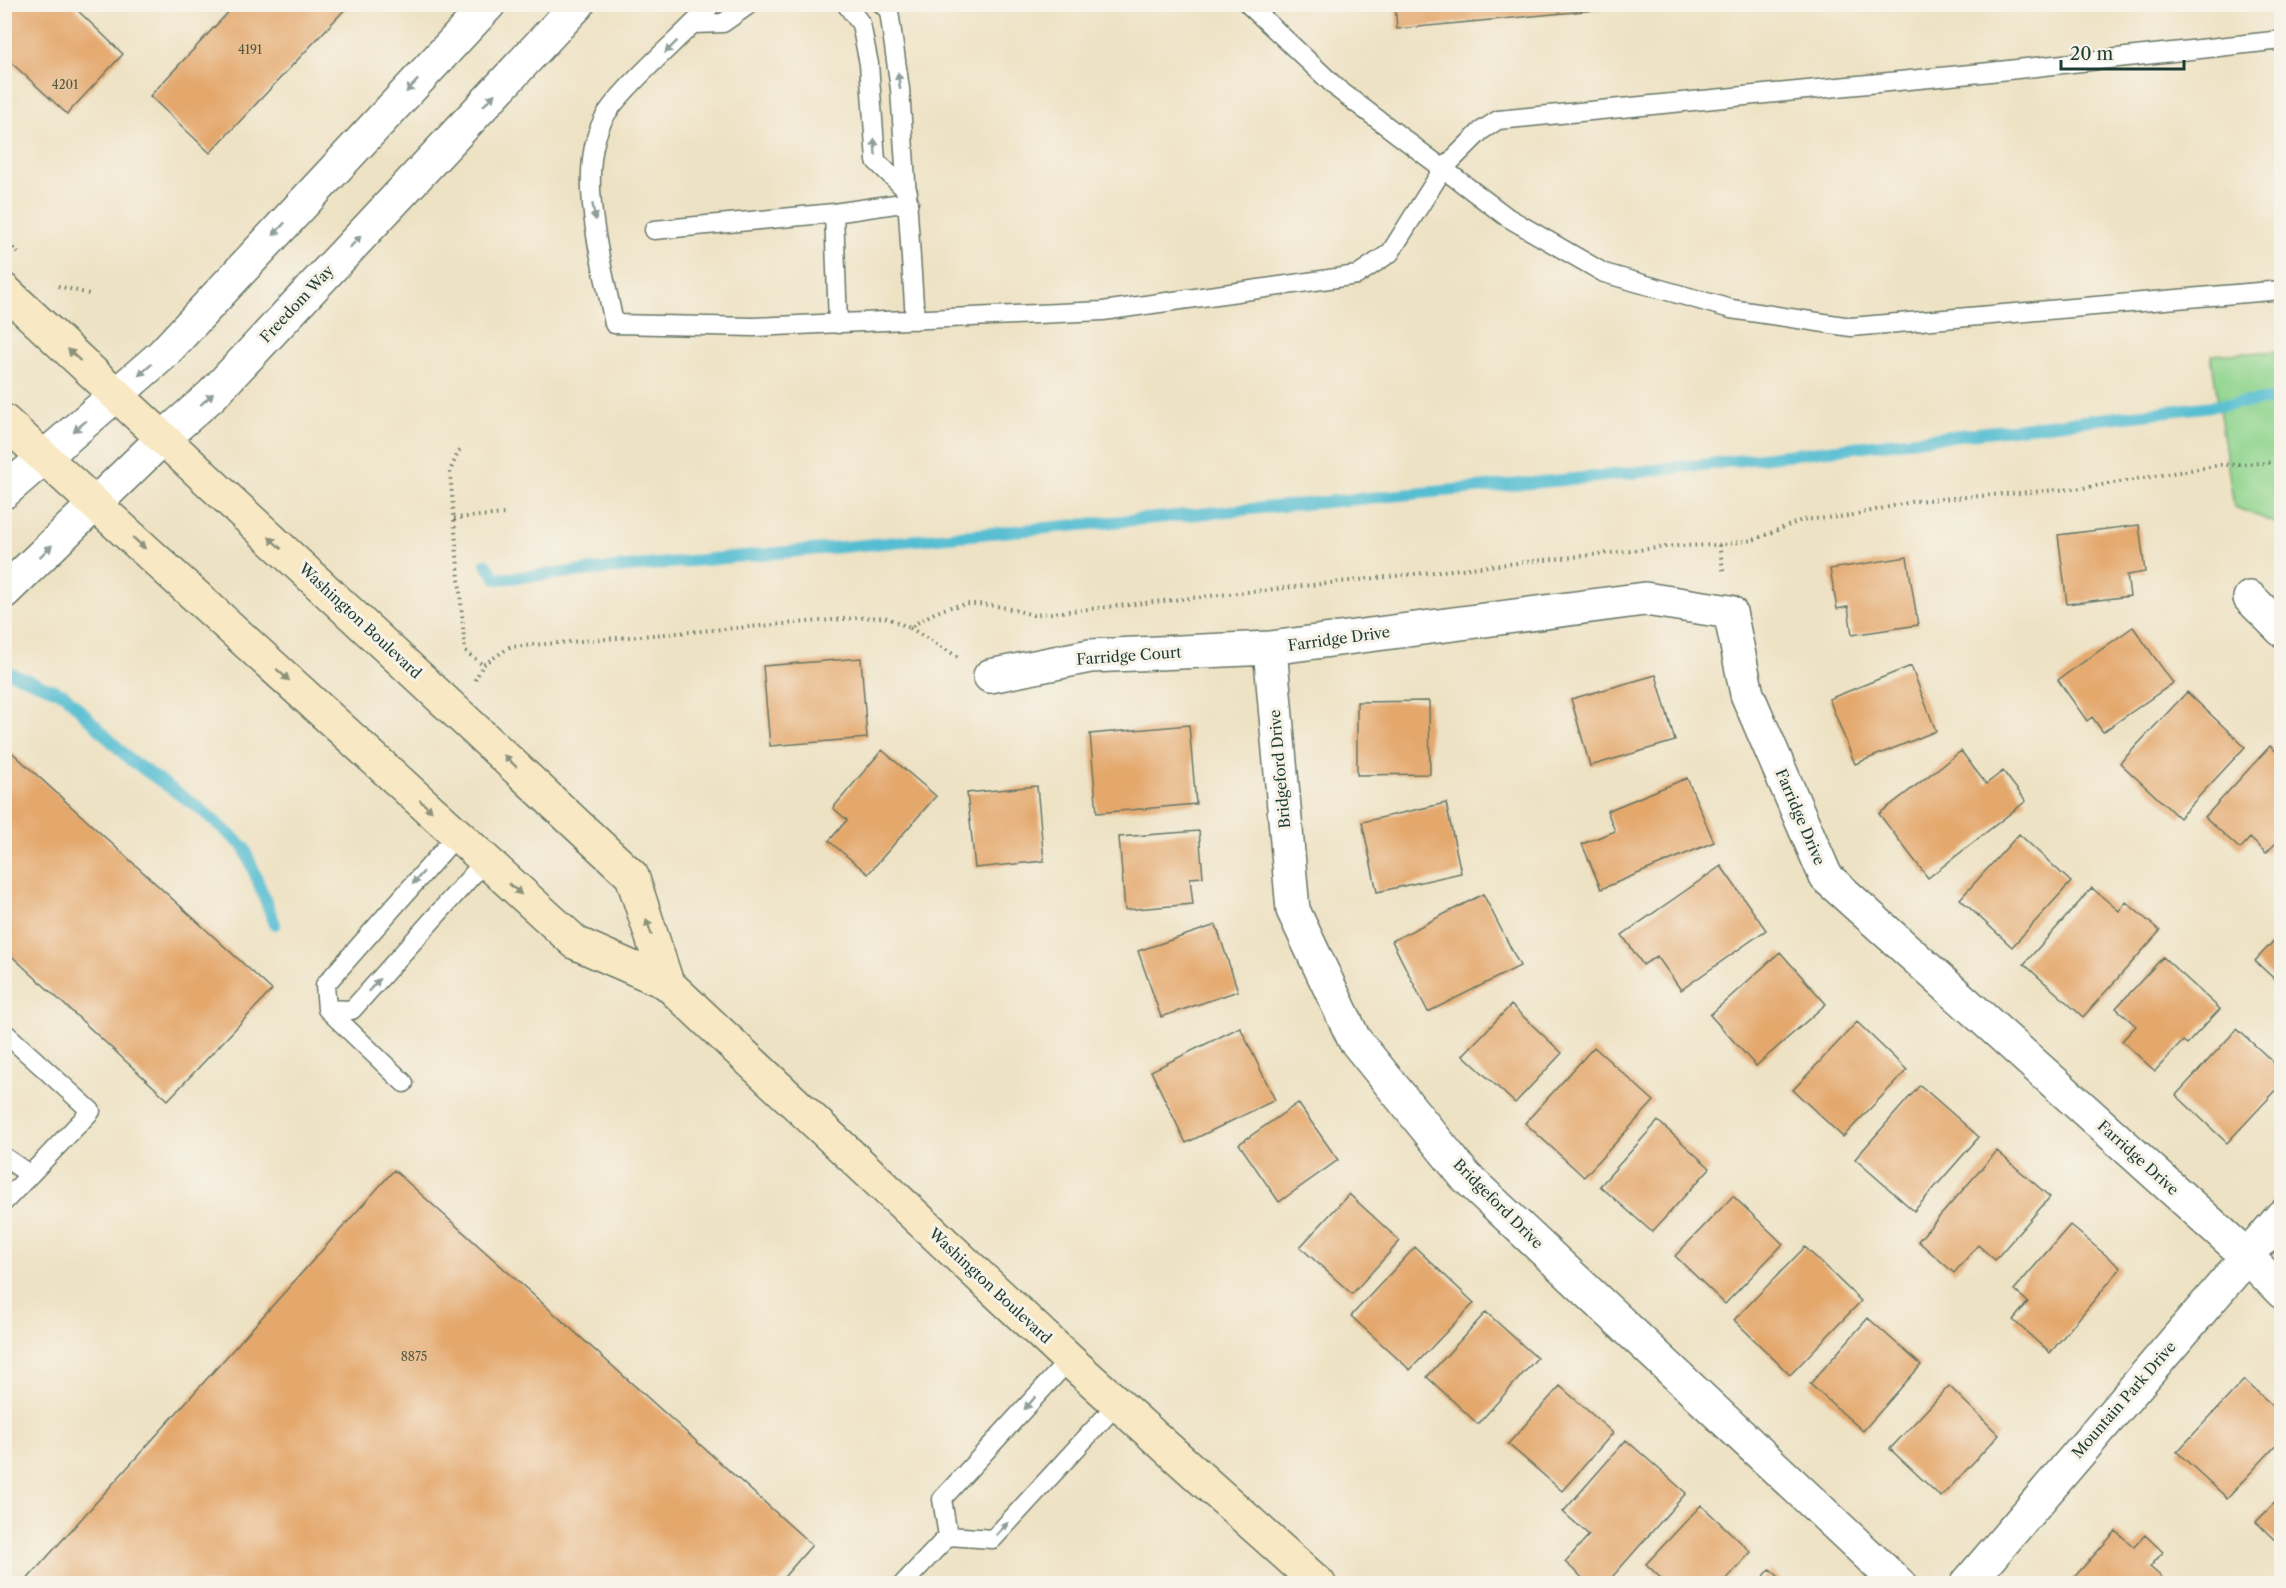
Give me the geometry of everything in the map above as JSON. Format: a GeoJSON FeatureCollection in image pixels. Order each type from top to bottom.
{"type":"FeatureCollection","features":[{"type":"Feature","properties":{"kind":"main road","name":"Washington Boulevard"},"geometry":{"type":"LineString","coordinates":[[4,290],[632,876],[667,983]]}},
{"type":"Feature","properties":{"kind":"main road","name":"Washington Boulevard"},"geometry":{"type":"LineString","coordinates":[[4,421],[458,835],[484,862],[576,943],[667,983],[1069,1360],[1319,1584]]}},
{"type":"Feature","properties":{"kind":"street"},"geometry":{"type":"LineString","coordinates":[[4,492],[162,355],[489,4]]}},
{"type":"Feature","properties":{"kind":"street","name":"Freedom Way"},"geometry":{"type":"LineString","coordinates":[[4,592],[163,438],[212,395],[578,4]]}},
{"type":"Feature","properties":{"kind":"street"},"geometry":{"type":"LineString","coordinates":[[2250,598],[2282,630]]}},
{"type":"Feature","properties":{"kind":"street","name":"Farridge Drive"},"geometry":{"type":"LineString","coordinates":[[1270,648],[1645,599],[1730,612],[1747,694],[1826,878],[2247,1256],[2282,1292]]}},
{"type":"Feature","properties":{"kind":"street","name":"Farridge Court"},"geometry":{"type":"LineString","coordinates":[[990,676],[1090,656],[1270,648]]}},
{"type":"Feature","properties":{"kind":"street","name":"Bridgeford Drive"},"geometry":{"type":"LineString","coordinates":[[1270,648],[1293,910],[1354,1039],[1465,1176],[1899,1584]]}},
{"type":"Feature","properties":{"kind":"street","name":"Mountain Park Drive"},"geometry":{"type":"LineString","coordinates":[[1967,1584],[2282,1216]]}},
{"type":"Feature","properties":{"kind":"lane"},"geometry":{"type":"LineString","coordinates":[[712,4],[611,107],[594,140],[591,197],[614,324],[754,327],[1103,311],[1357,275],[1390,253],[1443,169],[1481,131],[1498,120],[1981,73],[2282,40]]}},
{"type":"Feature","properties":{"kind":"lane"},"geometry":{"type":"LineString","coordinates":[[694,24],[723,23],[750,4]]}},
{"type":"Feature","properties":{"kind":"lane"},"geometry":{"type":"LineString","coordinates":[[846,4],[861,24],[869,64],[876,161],[908,197]]}},
{"type":"Feature","properties":{"kind":"lane"},"geometry":{"type":"LineString","coordinates":[[882,4],[889,11],[899,78],[915,320]]}},
{"type":"Feature","properties":{"kind":"lane"},"geometry":{"type":"LineString","coordinates":[[1248,4],[1339,90],[1506,217],[1605,273],[1731,309],[1851,327],[2282,290]]}},
{"type":"Feature","properties":{"kind":"lane"},"geometry":{"type":"LineString","coordinates":[[654,230],[834,213],[908,197]]}},
{"type":"Feature","properties":{"kind":"lane"},"geometry":{"type":"LineString","coordinates":[[834,213],[838,324]]}},
{"type":"Feature","properties":{"kind":"lane"},"geometry":{"type":"LineString","coordinates":[[404,1083],[327,1008],[325,985],[458,835]]}},
{"type":"Feature","properties":{"kind":"lane"},"geometry":{"type":"LineString","coordinates":[[327,1008],[352,1010],[484,862]]}},
{"type":"Feature","properties":{"kind":"lane"},"geometry":{"type":"LineString","coordinates":[[4,1032],[91,1111],[4,1202]]}},
{"type":"Feature","properties":{"kind":"lane"},"geometry":{"type":"LineString","coordinates":[[4,1157],[29,1174]]}},
{"type":"Feature","properties":{"kind":"lane"},"geometry":{"type":"LineString","coordinates":[[948,1536],[942,1499],[1069,1360]]}},
{"type":"Feature","properties":{"kind":"lane"},"geometry":{"type":"LineString","coordinates":[[948,1536],[993,1539],[1118,1403]]}},
{"type":"Feature","properties":{"kind":"lane"},"geometry":{"type":"LineString","coordinates":[[903,1584],[948,1536]]}},
{"type":"Feature","properties":{"kind":"lane"},"geometry":{"type":"LineString","coordinates":[[915,1584],[926,1559]]}},
{"type":"Feature","properties":{"kind":"path"},"geometry":{"type":"LineString","coordinates":[[459,450],[450,471],[465,651],[483,665]]}},
{"type":"Feature","properties":{"kind":"path"},"geometry":{"type":"LineString","coordinates":[[910,628],[928,614],[960,603],[994,603],[1033,615],[1675,546],[1719,545],[1753,540],[1803,520],[1849,516],[1915,501],[2083,488],[2221,465],[2282,462]]}},
{"type":"Feature","properties":{"kind":"path"},"geometry":{"type":"LineString","coordinates":[[454,518],[506,514]]}},
{"type":"Feature","properties":{"kind":"path"},"geometry":{"type":"LineString","coordinates":[[458,713],[483,665],[510,647],[856,618],[885,618],[910,628],[990,676]]}},
{"type":"Feature","properties":{"kind":"green space"},"geometry":{"type":"Polygon","coordinates":[[[2282,351],[2281,525],[2234,507],[2211,355],[2282,351]]]}},
{"type":"Feature","properties":{"kind":"building"},"geometry":{"type":"Polygon","coordinates":[[[4,4],[71,4],[123,54],[67,114],[4,56],[4,4]]]}},
{"type":"Feature","properties":{"kind":"building"},"geometry":{"type":"Polygon","coordinates":[[[236,4],[350,4],[210,153],[150,96],[236,4]]]}},
{"type":"Feature","properties":{"kind":"building"},"geometry":{"type":"Polygon","coordinates":[[[1395,4],[1636,4],[1636,6],[1397,29],[1395,4]]]}},
{"type":"Feature","properties":{"kind":"building"},"geometry":{"type":"Polygon","coordinates":[[[2139,525],[2145,572],[2127,575],[2130,596],[2067,604],[2058,535],[2139,525]]]}},
{"type":"Feature","properties":{"kind":"building"},"geometry":{"type":"Polygon","coordinates":[[[1907,557],[1918,625],[1852,635],[1848,607],[1837,609],[1830,569],[1907,557]]]}},
{"type":"Feature","properties":{"kind":"building"},"geometry":{"type":"Polygon","coordinates":[[[2133,627],[2173,683],[2103,732],[2092,717],[2087,721],[2058,680],[2133,627]]]}},
{"type":"Feature","properties":{"kind":"building"},"geometry":{"type":"Polygon","coordinates":[[[861,658],[867,738],[770,746],[763,666],[861,658]]]}},
{"type":"Feature","properties":{"kind":"building"},"geometry":{"type":"Polygon","coordinates":[[[1911,666],[1936,731],[1855,764],[1829,699],[1911,666]]]}},
{"type":"Feature","properties":{"kind":"building"},"geometry":{"type":"Polygon","coordinates":[[[1656,675],[1675,741],[1590,766],[1571,699],[1656,675]]]}},
{"type":"Feature","properties":{"kind":"building"},"geometry":{"type":"Polygon","coordinates":[[[2187,692],[2245,747],[2179,818],[2120,763],[2187,692]]]}},
{"type":"Feature","properties":{"kind":"building"},"geometry":{"type":"Polygon","coordinates":[[[1429,701],[1430,774],[1357,775],[1357,702],[1429,701]]]}},
{"type":"Feature","properties":{"kind":"building"},"geometry":{"type":"Polygon","coordinates":[[[1189,725],[1196,804],[1097,813],[1090,734],[1189,725]]]}},
{"type":"Feature","properties":{"kind":"building"},"geometry":{"type":"Polygon","coordinates":[[[4,745],[272,990],[168,1100],[4,949],[4,745]]]}},
{"type":"Feature","properties":{"kind":"building"},"geometry":{"type":"Polygon","coordinates":[[[2270,746],[2282,757],[2282,837],[2266,853],[2250,838],[2240,849],[2205,817],[2270,746]]]}},
{"type":"Feature","properties":{"kind":"building"},"geometry":{"type":"Polygon","coordinates":[[[882,750],[936,796],[868,874],[829,841],[847,820],[833,808],[882,750]]]}},
{"type":"Feature","properties":{"kind":"building"},"geometry":{"type":"Polygon","coordinates":[[[1961,751],[1986,784],[2003,771],[2026,801],[1928,878],[1879,814],[1961,751]]]}},
{"type":"Feature","properties":{"kind":"building"},"geometry":{"type":"Polygon","coordinates":[[[1687,778],[1714,842],[1601,889],[1582,844],[1615,831],[1607,811],[1687,778]]]}},
{"type":"Feature","properties":{"kind":"building"},"geometry":{"type":"Polygon","coordinates":[[[1037,786],[1044,861],[975,868],[967,793],[1037,786]]]}},
{"type":"Feature","properties":{"kind":"building"},"geometry":{"type":"Polygon","coordinates":[[[1446,803],[1461,873],[1377,892],[1362,822],[1446,803]]]}},
{"type":"Feature","properties":{"kind":"building"},"geometry":{"type":"Polygon","coordinates":[[[1199,831],[1203,877],[1190,878],[1193,904],[1125,910],[1119,837],[1199,831]]]}},
{"type":"Feature","properties":{"kind":"building"},"geometry":{"type":"Polygon","coordinates":[[[2019,834],[2071,882],[2012,947],[1960,899],[2019,834]]]}},
{"type":"Feature","properties":{"kind":"building"},"geometry":{"type":"Polygon","coordinates":[[[1721,866],[1766,930],[1681,990],[1657,956],[1643,965],[1622,935],[1721,866]]]}},
{"type":"Feature","properties":{"kind":"building"},"geometry":{"type":"Polygon","coordinates":[[[2092,888],[2119,911],[2126,902],[2160,931],[2083,1017],[2024,964],[2092,888]]]}},
{"type":"Feature","properties":{"kind":"building"},"geometry":{"type":"Polygon","coordinates":[[[1483,894],[1520,966],[1428,1012],[1392,941],[1483,894]]]}},
{"type":"Feature","properties":{"kind":"building"},"geometry":{"type":"Polygon","coordinates":[[[1216,925],[1238,991],[1161,1017],[1138,951],[1216,925]]]}},
{"type":"Feature","properties":{"kind":"building"},"geometry":{"type":"Polygon","coordinates":[[[2282,932],[2282,986],[2255,961],[2282,932]]]}},
{"type":"Feature","properties":{"kind":"building"},"geometry":{"type":"Polygon","coordinates":[[[1780,952],[1826,1004],[1756,1066],[1710,1015],[1780,952]]]}},
{"type":"Feature","properties":{"kind":"building"},"geometry":{"type":"Polygon","coordinates":[[[2163,957],[2220,1009],[2187,1044],[2183,1041],[2155,1071],[2122,1041],[2136,1026],[2116,1008],[2163,957]]]}},
{"type":"Feature","properties":{"kind":"building"},"geometry":{"type":"Polygon","coordinates":[[[1511,1005],[1562,1053],[1515,1103],[1463,1055],[1511,1005]]]}},
{"type":"Feature","properties":{"kind":"building"},"geometry":{"type":"Polygon","coordinates":[[[1857,1022],[1907,1070],[1843,1137],[1793,1090],[1857,1022]]]}},
{"type":"Feature","properties":{"kind":"building"},"geometry":{"type":"Polygon","coordinates":[[[1240,1027],[1275,1100],[1186,1143],[1151,1071],[1240,1027]]]}},
{"type":"Feature","properties":{"kind":"building"},"geometry":{"type":"Polygon","coordinates":[[[2237,1029],[2282,1070],[2282,1084],[2227,1143],[2176,1095],[2237,1029]]]}},
{"type":"Feature","properties":{"kind":"building"},"geometry":{"type":"Polygon","coordinates":[[[1594,1047],[1654,1101],[1584,1177],[1525,1123],[1594,1047]]]}},
{"type":"Feature","properties":{"kind":"building"},"geometry":{"type":"Polygon","coordinates":[[[1920,1085],[1979,1137],[1914,1211],[1855,1159],[1920,1085]]]}},
{"type":"Feature","properties":{"kind":"building"},"geometry":{"type":"Polygon","coordinates":[[[1298,1103],[1338,1160],[1279,1202],[1239,1144],[1298,1103]]]}},
{"type":"Feature","properties":{"kind":"building"},"geometry":{"type":"Polygon","coordinates":[[[1658,1121],[1710,1168],[1652,1232],[1600,1186],[1658,1121]]]}},
{"type":"Feature","properties":{"kind":"building"},"geometry":{"type":"Polygon","coordinates":[[[1997,1151],[2050,1197],[1995,1260],[1978,1245],[1954,1273],[1918,1241],[1997,1151]]]}},
{"type":"Feature","properties":{"kind":"building"},"geometry":{"type":"Polygon","coordinates":[[[394,1170],[812,1545],[778,1584],[23,1584],[394,1170]]]}},
{"type":"Feature","properties":{"kind":"building"},"geometry":{"type":"Polygon","coordinates":[[[1349,1194],[1400,1241],[1352,1294],[1300,1247],[1349,1194]]]}},
{"type":"Feature","properties":{"kind":"building"},"geometry":{"type":"Polygon","coordinates":[[[1733,1196],[1783,1244],[1725,1304],[1675,1256],[1733,1196]]]}},
{"type":"Feature","properties":{"kind":"building"},"geometry":{"type":"Polygon","coordinates":[[[2070,1225],[2121,1268],[2050,1353],[2013,1320],[2028,1302],[2014,1290],[2070,1225]]]}},
{"type":"Feature","properties":{"kind":"building"},"geometry":{"type":"Polygon","coordinates":[[[1415,1247],[1474,1303],[1410,1370],[1351,1316],[1415,1247]]]}},
{"type":"Feature","properties":{"kind":"building"},"geometry":{"type":"Polygon","coordinates":[[[1805,1247],[1861,1301],[1790,1375],[1734,1320],[1805,1247]]]}},
{"type":"Feature","properties":{"kind":"building"},"geometry":{"type":"Polygon","coordinates":[[[1486,1312],[1537,1358],[1478,1424],[1427,1377],[1486,1312]]]}},
{"type":"Feature","properties":{"kind":"building"},"geometry":{"type":"Polygon","coordinates":[[[1868,1318],[1921,1365],[1863,1431],[1810,1384],[1868,1318]]]}},
{"type":"Feature","properties":{"kind":"building"},"geometry":{"type":"Polygon","coordinates":[[[2244,1380],[2282,1414],[2282,1439],[2227,1498],[2177,1452],[2244,1380]]]}},
{"type":"Feature","properties":{"kind":"building"},"geometry":{"type":"Polygon","coordinates":[[[1560,1386],[1613,1433],[1562,1491],[1508,1444],[1560,1386]]]}},
{"type":"Feature","properties":{"kind":"building"},"geometry":{"type":"Polygon","coordinates":[[[1949,1386],[1999,1435],[1941,1497],[1890,1449],[1949,1386]]]}},
{"type":"Feature","properties":{"kind":"building"},"geometry":{"type":"Polygon","coordinates":[[[1626,1440],[1686,1493],[1606,1584],[1589,1584],[1565,1562],[1589,1535],[1563,1512],[1626,1440]]]}},
{"type":"Feature","properties":{"kind":"building"},"geometry":{"type":"Polygon","coordinates":[[[2282,1495],[2282,1547],[2256,1522],[2282,1495]]]}},
{"type":"Feature","properties":{"kind":"building"},"geometry":{"type":"Polygon","coordinates":[[[1701,1505],[1751,1552],[1722,1584],[1667,1584],[1646,1564],[1701,1505]]]}},
{"type":"Feature","properties":{"kind":"building"},"geometry":{"type":"Polygon","coordinates":[[[2116,1531],[2134,1547],[2145,1535],[2163,1552],[2150,1567],[2165,1580],[2161,1584],[2068,1584],[2116,1531]]]}},
{"type":"Feature","properties":{"kind":"building"},"geometry":{"type":"Polygon","coordinates":[[[1770,1569],[1787,1584],[1757,1584],[1770,1569]]]}},
{"type":"Feature","properties":{"kind":"waterway"},"geometry":{"type":"LineString","coordinates":[[486,564],[497,579],[1595,477],[2282,398]]}},
{"type":"Feature","properties":{"kind":"waterway"},"geometry":{"type":"LineString","coordinates":[[5,671],[64,694],[129,759],[199,808],[244,847],[275,924]]}}]}
